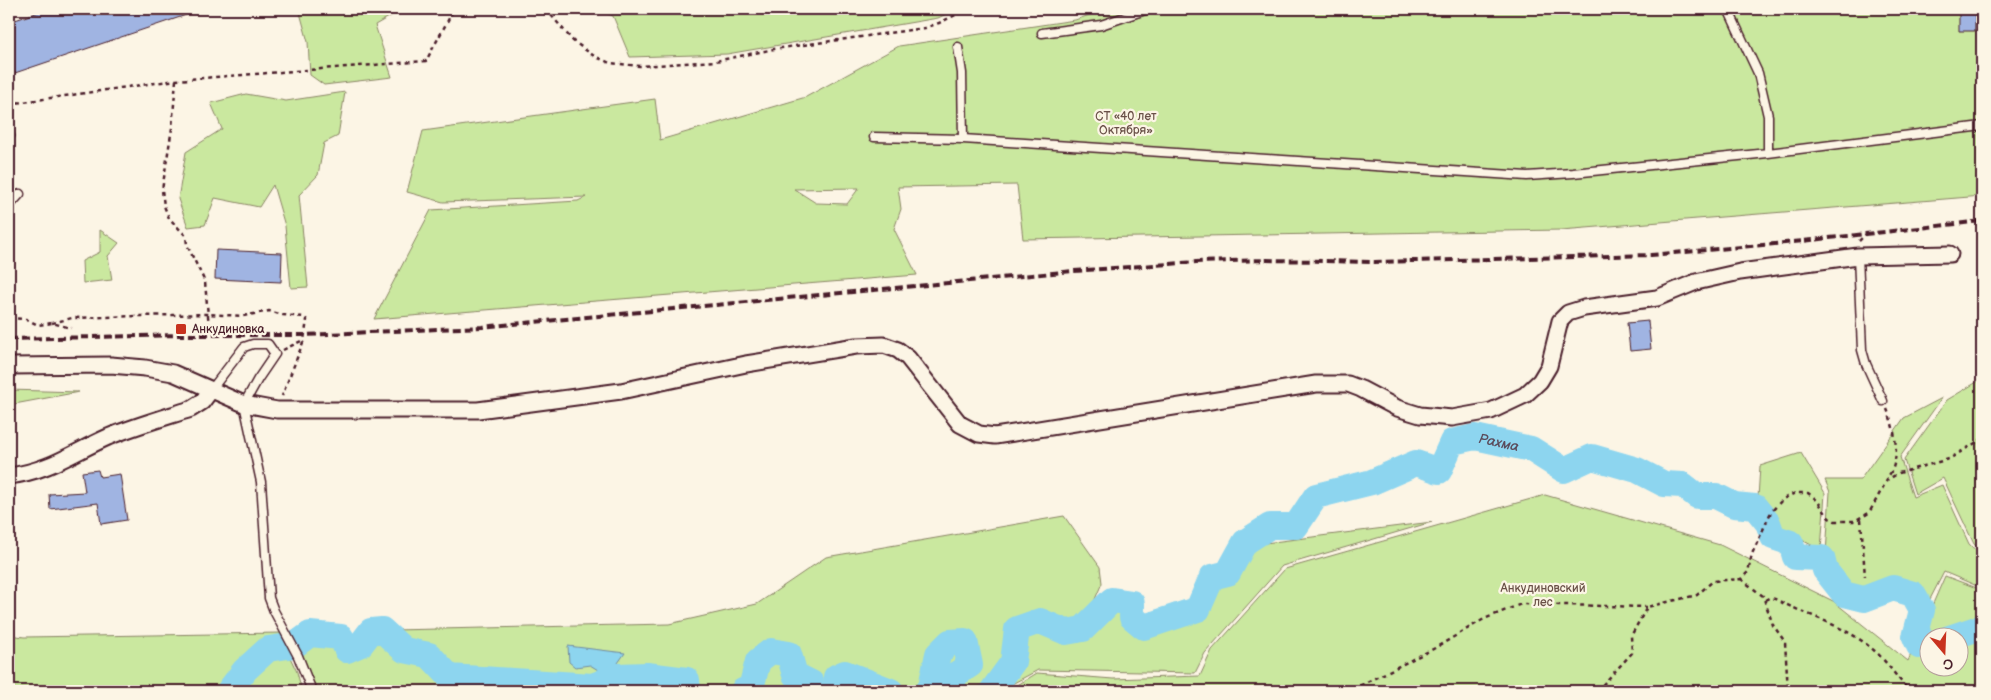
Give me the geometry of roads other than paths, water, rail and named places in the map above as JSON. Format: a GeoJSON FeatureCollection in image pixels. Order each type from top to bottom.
{"type":"FeatureCollection","features":[{"type":"Feature","properties":{"kind":"street"},"geometry":{"type":"LineString","coordinates":[[9,366],[111,365],[145,368],[173,373],[244,404],[277,410],[478,410],[621,391],[746,364],[856,346],[884,345],[898,350],[908,358],[960,424],[979,434],[995,436],[1316,384],[1348,384],[1398,408],[1420,414],[1452,418],[1491,411],[1525,395],[1540,381],[1549,366],[1560,321],[1568,313],[1584,308],[1656,298],[1696,282],[1740,272],[1858,256],[1950,254]]}},
{"type":"Feature","properties":{"kind":"street"},"geometry":{"type":"LineString","coordinates":[[9,476],[34,472],[60,462],[107,438],[191,409],[202,402],[211,390]]}},
{"type":"Feature","properties":{"kind":"lane"},"geometry":{"type":"LineString","coordinates":[[1042,34],[1101,25],[1148,9]]}},
{"type":"Feature","properties":{"kind":"lane"},"geometry":{"type":"LineString","coordinates":[[1728,9],[1758,74],[1768,116],[1768,153]]}},
{"type":"Feature","properties":{"kind":"lane"},"geometry":{"type":"LineString","coordinates":[[958,47],[962,73],[963,139]]}},
{"type":"Feature","properties":{"kind":"lane"},"geometry":{"type":"LineString","coordinates":[[874,137],[963,139],[1527,176],[1768,153],[1982,126]]}},
{"type":"Feature","properties":{"kind":"lane"},"geometry":{"type":"LineString","coordinates":[[9,206],[20,194]]}},
{"type":"Feature","properties":{"kind":"lane"},"geometry":{"type":"LineString","coordinates":[[1858,256],[1862,350],[1866,364],[1883,401]]}},
{"type":"Feature","properties":{"kind":"lane"},"geometry":{"type":"LineString","coordinates":[[211,390],[244,347],[253,344],[268,344],[275,354],[244,404],[261,482],[269,598],[298,656],[312,691]]}},
{"type":"Feature","properties":{"kind":"water"},"geometry":{"type":"Polygon","coordinates":[[[568,646],[625,653],[613,670],[603,673],[590,665],[575,667],[569,662],[568,646]]]}},
{"type":"Feature","properties":{"kind":"waterway","name":"Рахма"},"geometry":{"type":"LineString","coordinates":[[992,691],[1013,662],[1017,629],[1040,621],[1066,632],[1083,629],[1112,600],[1132,603],[1132,617],[1144,627],[1198,609],[1212,577],[1228,573],[1245,542],[1270,526],[1296,526],[1316,496],[1372,482],[1416,463],[1439,471],[1452,442],[1475,437],[1531,449],[1564,470],[1592,457],[1637,470],[1664,484],[1683,485],[1697,496],[1716,496],[1734,505],[1755,507],[1768,523],[1773,537],[1791,543],[1795,557],[1822,558],[1825,570],[1844,594],[1864,599],[1893,588],[1913,594],[1922,610],[1915,637],[1918,644]]}},
{"type":"Feature","properties":{"kind":"waterway","name":"Рахма"},"geometry":{"type":"LineString","coordinates":[[1968,632],[1982,627]]}},
{"type":"Feature","properties":{"kind":"waterway","name":"Рахма"},"geometry":{"type":"LineString","coordinates":[[229,691],[245,670],[268,649],[295,645],[310,634],[341,637],[347,650],[361,644],[371,631],[382,630],[404,650],[429,655],[450,677],[593,686],[617,676],[647,675],[687,680],[688,691]]}},
{"type":"Feature","properties":{"kind":"waterway","name":"Рахма"},"geometry":{"type":"LineString","coordinates":[[928,691],[931,686],[938,654],[950,642],[965,641],[970,665],[952,677],[954,691]]}},
{"type":"Feature","properties":{"kind":"waterway","name":"Рахма"},"geometry":{"type":"LineString","coordinates":[[743,691],[751,688],[758,661],[771,651],[789,654],[795,675],[811,683],[805,691]]}},
{"type":"Feature","properties":{"kind":"waterway","name":"Рахма"},"geometry":{"type":"LineString","coordinates":[[838,691],[836,677],[845,673],[891,691]]}},
{"type":"Feature","properties":{"kind":"railway"},"geometry":{"type":"LineString","coordinates":[[9,339],[181,335],[305,335],[482,327],[1074,271],[1196,262],[1267,260],[1375,262],[1651,255],[1785,243],[1982,221]]}},
{"type":"Feature","properties":{"kind":"place","name":"Анкудиновка"},"geometry":{"type":"Point","coordinates":[181,329]}},
{"type":"Feature","properties":{"kind":"park label","name":"СТ «40 лет Октября»"},"geometry":{"type":"Point","coordinates":[1126,123]}},
{"type":"Feature","properties":{"kind":"park label","name":"Анкудиновский лес"},"geometry":{"type":"Point","coordinates":[1543,595]}}]}
